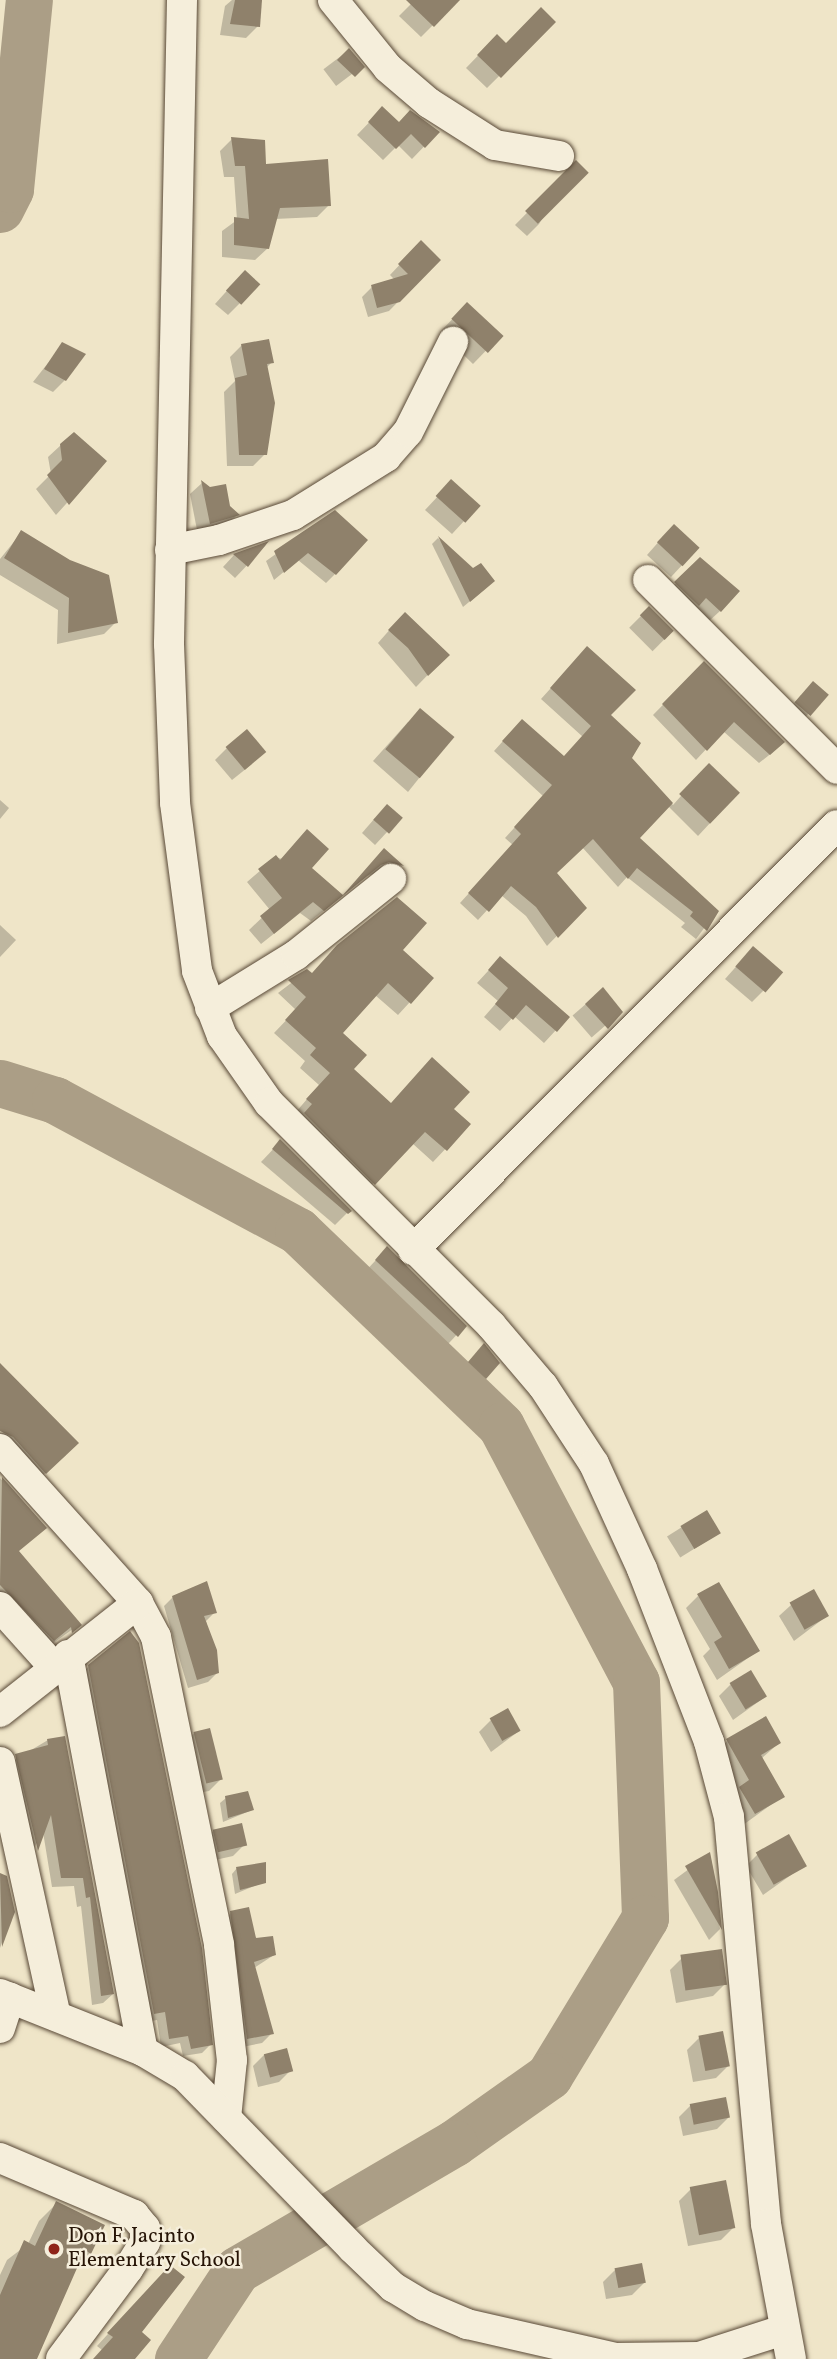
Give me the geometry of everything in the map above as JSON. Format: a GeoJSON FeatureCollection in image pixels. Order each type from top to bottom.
{"type":"FeatureCollection","features":[{"type":"Feature","properties":{"kind":"street"},"geometry":{"type":"LineString","coordinates":[[182,0],[170,550],[175,803],[190,939],[210,1008],[222,1036],[270,1104],[519,1355],[570,1422],[642,1569],[718,1768],[729,1816],[760,2171],[783,2330],[791,2359]]}},
{"type":"Feature","properties":{"kind":"street"},"geometry":{"type":"LineString","coordinates":[[332,0],[388,68],[419,96],[495,145],[559,156]]}},
{"type":"Feature","properties":{"kind":"street"},"geometry":{"type":"LineString","coordinates":[[170,550],[219,540],[293,515],[386,457],[408,432],[453,342]]}},
{"type":"Feature","properties":{"kind":"street"},"geometry":{"type":"LineString","coordinates":[[648,580],[837,769]]}},
{"type":"Feature","properties":{"kind":"street"},"geometry":{"type":"LineString","coordinates":[[412,1250],[837,825]]}},
{"type":"Feature","properties":{"kind":"street"},"geometry":{"type":"LineString","coordinates":[[210,1008],[296,955],[391,879]]}},
{"type":"Feature","properties":{"kind":"street"},"geometry":{"type":"LineString","coordinates":[[0,1449],[138,1603],[156,1637],[219,1945],[232,2060],[226,2118]]}},
{"type":"Feature","properties":{"kind":"street"},"geometry":{"type":"LineString","coordinates":[[0,1712],[61,1661],[138,1603]]}},
{"type":"Feature","properties":{"kind":"street"},"geometry":{"type":"LineString","coordinates":[[0,1607],[61,1661],[143,2051]]}},
{"type":"Feature","properties":{"kind":"street"},"geometry":{"type":"LineString","coordinates":[[0,1762],[56,2016]]}},
{"type":"Feature","properties":{"kind":"street"},"geometry":{"type":"LineString","coordinates":[[0,2028],[5,1996],[143,2051],[185,2076],[278,2174],[393,2287],[425,2306],[467,2324],[565,2349],[615,2358],[699,2357],[783,2330]]}},
{"type":"Feature","properties":{"kind":"street"},"geometry":{"type":"LineString","coordinates":[[0,2158],[135,2215],[145,2228],[145,2242],[134,2261],[61,2359]]}},
{"type":"Feature","properties":{"kind":"building"},"geometry":{"type":"Polygon","coordinates":[[[235,0],[262,0],[260,27],[230,24],[235,0]]]}},
{"type":"Feature","properties":{"kind":"building"},"geometry":{"type":"Polygon","coordinates":[[[406,0],[460,0],[434,27],[406,0]]]}},
{"type":"Feature","properties":{"kind":"building"},"geometry":{"type":"Polygon","coordinates":[[[541,7],[556,22],[501,78],[477,55],[497,34],[506,43],[541,7]]]}},
{"type":"Feature","properties":{"kind":"building"},"geometry":{"type":"Polygon","coordinates":[[[349,48],[365,67],[355,77],[337,60],[349,48]]]}},
{"type":"Feature","properties":{"kind":"building"},"geometry":{"type":"Polygon","coordinates":[[[382,106],[399,122],[410,110],[440,132],[425,148],[411,134],[396,149],[368,122],[382,106]]]}},
{"type":"Feature","properties":{"kind":"building"},"geometry":{"type":"Polygon","coordinates":[[[231,137],[265,140],[266,164],[328,159],[331,206],[280,208],[269,249],[234,245],[234,217],[249,219],[245,166],[235,166],[231,137]]]}},
{"type":"Feature","properties":{"kind":"building"},"geometry":{"type":"Polygon","coordinates":[[[576,160],[589,173],[538,224],[525,211],[576,160]]]}},
{"type":"Feature","properties":{"kind":"building"},"geometry":{"type":"Polygon","coordinates":[[[421,240],[441,260],[400,302],[377,308],[371,285],[408,274],[398,264],[421,240]]]}},
{"type":"Feature","properties":{"kind":"building"},"geometry":{"type":"Polygon","coordinates":[[[245,270],[260,284],[241,305],[226,290],[245,270]]]}},
{"type":"Feature","properties":{"kind":"building"},"geometry":{"type":"Polygon","coordinates":[[[467,302],[504,336],[488,353],[451,319],[467,302]]]}},
{"type":"Feature","properties":{"kind":"building"},"geometry":{"type":"Polygon","coordinates":[[[269,339],[274,363],[267,364],[275,403],[267,455],[239,455],[235,378],[247,375],[241,344],[269,339]]]}},
{"type":"Feature","properties":{"kind":"building"},"geometry":{"type":"Polygon","coordinates":[[[62,342],[86,354],[66,381],[44,369],[62,342]]]}},
{"type":"Feature","properties":{"kind":"building"},"geometry":{"type":"Polygon","coordinates":[[[74,432],[107,461],[69,505],[47,475],[62,460],[60,444],[74,432]]]}},
{"type":"Feature","properties":{"kind":"building"},"geometry":{"type":"Polygon","coordinates":[[[451,479],[481,506],[465,523],[436,496],[451,479]]]}},
{"type":"Feature","properties":{"kind":"building"},"geometry":{"type":"Polygon","coordinates":[[[201,480],[210,487],[226,484],[230,506],[240,515],[210,524],[201,480]]]}},
{"type":"Feature","properties":{"kind":"building"},"geometry":{"type":"Polygon","coordinates":[[[335,510],[368,540],[336,575],[308,553],[284,573],[274,551],[335,510]]]}},
{"type":"Feature","properties":{"kind":"building"},"geometry":{"type":"Polygon","coordinates":[[[674,524],[700,548],[683,566],[657,542],[674,524]]]}},
{"type":"Feature","properties":{"kind":"building"},"geometry":{"type":"Polygon","coordinates":[[[21,530],[70,560],[109,575],[118,623],[68,633],[69,598],[4,558],[21,530]]]}},
{"type":"Feature","properties":{"kind":"building"},"geometry":{"type":"Polygon","coordinates":[[[438,536],[473,568],[481,563],[495,581],[470,602],[438,536]]]}},
{"type":"Feature","properties":{"kind":"building"},"geometry":{"type":"Polygon","coordinates":[[[269,541],[248,567],[233,554],[269,541]]]}},
{"type":"Feature","properties":{"kind":"building"},"geometry":{"type":"Polygon","coordinates":[[[700,557],[740,591],[721,612],[706,598],[699,606],[674,582],[700,557]]]}},
{"type":"Feature","properties":{"kind":"building"},"geometry":{"type":"Polygon","coordinates":[[[649,606],[674,631],[665,640],[640,615],[649,606]]]}},
{"type":"Feature","properties":{"kind":"building"},"geometry":{"type":"Polygon","coordinates":[[[405,612],[450,655],[428,676],[408,648],[388,630],[405,612]]]}},
{"type":"Feature","properties":{"kind":"building"},"geometry":{"type":"Polygon","coordinates":[[[587,646],[636,690],[611,715],[641,743],[632,758],[673,803],[640,838],[719,911],[707,931],[690,916],[693,912],[637,868],[628,879],[593,839],[557,873],[587,908],[558,938],[536,907],[511,886],[489,912],[468,893],[521,834],[514,827],[552,785],[502,741],[522,719],[564,756],[591,726],[550,688],[587,646]]]}},
{"type":"Feature","properties":{"kind":"building"},"geometry":{"type":"Polygon","coordinates":[[[704,661],[785,742],[770,755],[734,722],[707,751],[662,704],[704,661]]]}},
{"type":"Feature","properties":{"kind":"building"},"geometry":{"type":"Polygon","coordinates":[[[813,681],[829,695],[810,716],[795,702],[813,681]]]}},
{"type":"Feature","properties":{"kind":"building"},"geometry":{"type":"Polygon","coordinates":[[[420,708],[454,737],[420,778],[385,749],[420,708]]]}},
{"type":"Feature","properties":{"kind":"building"},"geometry":{"type":"Polygon","coordinates":[[[247,729],[266,752],[245,770],[226,747],[247,729]]]}},
{"type":"Feature","properties":{"kind":"building"},"geometry":{"type":"Polygon","coordinates":[[[709,763],[740,793],[710,824],[679,794],[709,763]]]}},
{"type":"Feature","properties":{"kind":"building"},"geometry":{"type":"Polygon","coordinates":[[[387,804],[403,818],[389,834],[373,820],[387,804]]]}},
{"type":"Feature","properties":{"kind":"building"},"geometry":{"type":"Polygon","coordinates":[[[307,829],[329,849],[312,868],[343,895],[384,848],[404,866],[389,862],[381,865],[324,911],[313,902],[274,934],[260,916],[282,898],[258,869],[276,855],[280,860],[307,829]]]}},
{"type":"Feature","properties":{"kind":"building"},"geometry":{"type":"Polygon","coordinates":[[[397,897],[427,923],[403,950],[434,978],[411,1004],[388,983],[343,1033],[367,1055],[354,1069],[391,1103],[432,1057],[470,1092],[454,1109],[471,1124],[447,1151],[425,1132],[375,1185],[304,1113],[312,1104],[306,1099],[330,1073],[310,1055],[316,1048],[285,1020],[306,997],[288,980],[307,969],[312,973],[337,945],[397,897]]]}},
{"type":"Feature","properties":{"kind":"building"},"geometry":{"type":"Polygon","coordinates":[[[753,946],[783,972],[765,993],[735,966],[753,946]]]}},
{"type":"Feature","properties":{"kind":"building"},"geometry":{"type":"Polygon","coordinates":[[[500,956],[570,1017],[557,1032],[526,1005],[513,1020],[495,1004],[508,988],[488,970],[500,956]]]}},
{"type":"Feature","properties":{"kind":"building"},"geometry":{"type":"Polygon","coordinates":[[[603,987],[623,1012],[608,1029],[585,1004],[603,987]]]}},
{"type":"Feature","properties":{"kind":"building"},"geometry":{"type":"Polygon","coordinates":[[[280,1139],[352,1211],[348,1214],[272,1149],[280,1139]]]}},
{"type":"Feature","properties":{"kind":"building"},"geometry":{"type":"Polygon","coordinates":[[[387,1246],[467,1326],[458,1337],[375,1260],[387,1246]]]}},
{"type":"Feature","properties":{"kind":"building"},"geometry":{"type":"Polygon","coordinates":[[[484,1343],[500,1363],[486,1379],[468,1362],[484,1343]]]}},
{"type":"Feature","properties":{"kind":"building"},"geometry":{"type":"Polygon","coordinates":[[[0,1363],[79,1443],[46,1474],[13,1437],[0,1431],[0,1363]]]}},
{"type":"Feature","properties":{"kind":"building"},"geometry":{"type":"Polygon","coordinates":[[[2,1477],[47,1528],[19,1551],[82,1625],[72,1633],[71,1627],[54,1641],[0,1585],[2,1477]]]}},
{"type":"Feature","properties":{"kind":"building"},"geometry":{"type":"Polygon","coordinates":[[[707,1510],[721,1533],[694,1549],[680,1526],[707,1510]]]}},
{"type":"Feature","properties":{"kind":"building"},"geometry":{"type":"Polygon","coordinates":[[[207,1581],[217,1613],[204,1616],[217,1650],[219,1673],[197,1680],[172,1596],[207,1581]]]}},
{"type":"Feature","properties":{"kind":"building"},"geometry":{"type":"Polygon","coordinates":[[[719,1582],[760,1651],[729,1669],[714,1642],[722,1637],[697,1594],[719,1582]]]}},
{"type":"Feature","properties":{"kind":"building"},"geometry":{"type":"Polygon","coordinates":[[[814,1589],[829,1616],[805,1630],[790,1603],[814,1589]]]}},
{"type":"Feature","properties":{"kind":"building"},"geometry":{"type":"Polygon","coordinates":[[[130,1631],[139,1643],[202,1948],[213,2045],[191,2049],[188,2036],[169,2039],[165,2012],[154,2014],[88,1665],[130,1631]]]}},
{"type":"Feature","properties":{"kind":"building"},"geometry":{"type":"Polygon","coordinates":[[[751,1670],[767,1697],[746,1709],[730,1683],[751,1670]]]}},
{"type":"Feature","properties":{"kind":"building"},"geometry":{"type":"Polygon","coordinates":[[[508,1708],[521,1731],[502,1741],[490,1718],[508,1708]]]}},
{"type":"Feature","properties":{"kind":"building"},"geometry":{"type":"Polygon","coordinates":[[[766,1716],[781,1743],[761,1755],[785,1797],[755,1814],[739,1787],[749,1780],[726,1739],[766,1716]]]}},
{"type":"Feature","properties":{"kind":"building"},"geometry":{"type":"Polygon","coordinates":[[[210,1728],[223,1779],[206,1784],[194,1732],[210,1728]]]}},
{"type":"Feature","properties":{"kind":"building"},"geometry":{"type":"Polygon","coordinates":[[[65,1736],[114,1994],[101,1996],[90,1897],[86,1898],[83,1878],[61,1878],[51,1815],[38,1851],[15,1754],[48,1745],[47,1739],[65,1736]]]}},
{"type":"Feature","properties":{"kind":"building"},"geometry":{"type":"Polygon","coordinates":[[[248,1791],[254,1810],[228,1818],[225,1796],[248,1791]]]}},
{"type":"Feature","properties":{"kind":"building"},"geometry":{"type":"Polygon","coordinates":[[[242,1823],[247,1845],[218,1852],[213,1830],[242,1823]]]}},
{"type":"Feature","properties":{"kind":"building"},"geometry":{"type":"Polygon","coordinates":[[[789,1834],[807,1866],[774,1885],[756,1852],[789,1834]]]}},
{"type":"Feature","properties":{"kind":"building"},"geometry":{"type":"Polygon","coordinates":[[[710,1852],[718,1892],[722,1930],[685,1866],[710,1852]]]}},
{"type":"Feature","properties":{"kind":"building"},"geometry":{"type":"Polygon","coordinates":[[[266,1862],[266,1883],[240,1890],[236,1867],[266,1862]]]}},
{"type":"Feature","properties":{"kind":"building"},"geometry":{"type":"Polygon","coordinates":[[[0,1873],[7,1876],[15,1912],[2,1947],[0,1873]]]}},
{"type":"Feature","properties":{"kind":"building"},"geometry":{"type":"Polygon","coordinates":[[[249,1907],[256,1938],[273,1936],[276,1955],[254,1962],[274,2034],[247,2039],[230,1911],[249,1907]]]}},
{"type":"Feature","properties":{"kind":"building"},"geometry":{"type":"Polygon","coordinates":[[[722,1949],[727,1985],[685,1990],[680,1955],[722,1949]]]}},
{"type":"Feature","properties":{"kind":"building"},"geometry":{"type":"Polygon","coordinates":[[[723,2031],[730,2066],[705,2071],[698,2036],[723,2031]]]}},
{"type":"Feature","properties":{"kind":"building"},"geometry":{"type":"Polygon","coordinates":[[[287,2048],[293,2071],[270,2077],[264,2054],[287,2048]]]}},
{"type":"Feature","properties":{"kind":"building"},"geometry":{"type":"Polygon","coordinates":[[[726,2097],[730,2118],[694,2125],[690,2104],[726,2097]]]}},
{"type":"Feature","properties":{"kind":"building"},"geometry":{"type":"Polygon","coordinates":[[[726,2180],[735,2228],[699,2235],[690,2187],[726,2180]]]}},
{"type":"Feature","properties":{"kind":"building"},"geometry":{"type":"Polygon","coordinates":[[[56,2201],[105,2225],[91,2254],[85,2250],[37,2359],[0,2359],[0,2295],[24,2240],[35,2246],[56,2201]]]}},
{"type":"Feature","properties":{"kind":"building"},"geometry":{"type":"Polygon","coordinates":[[[642,2263],[646,2283],[618,2288],[615,2268],[642,2263]]]}},
{"type":"Feature","properties":{"kind":"building"},"geometry":{"type":"Polygon","coordinates":[[[170,2265],[185,2277],[142,2332],[151,2340],[135,2359],[93,2359],[113,2337],[107,2333],[170,2265]]]}},
{"type":"Feature","properties":{"kind":"waterway"},"geometry":{"type":"LineString","coordinates":[[0,209],[10,189],[29,0]]}},
{"type":"Feature","properties":{"kind":"waterway"},"geometry":{"type":"LineString","coordinates":[[0,1083],[55,1100],[298,1231],[501,1426],[636,1682],[645,1918],[549,2076],[454,2143],[237,2270],[178,2359]]}},
{"type":"Feature","properties":{"kind":"place","name":"Don F. Jacinto Elementary School"},"geometry":{"type":"Point","coordinates":[54,2249]}}]}
